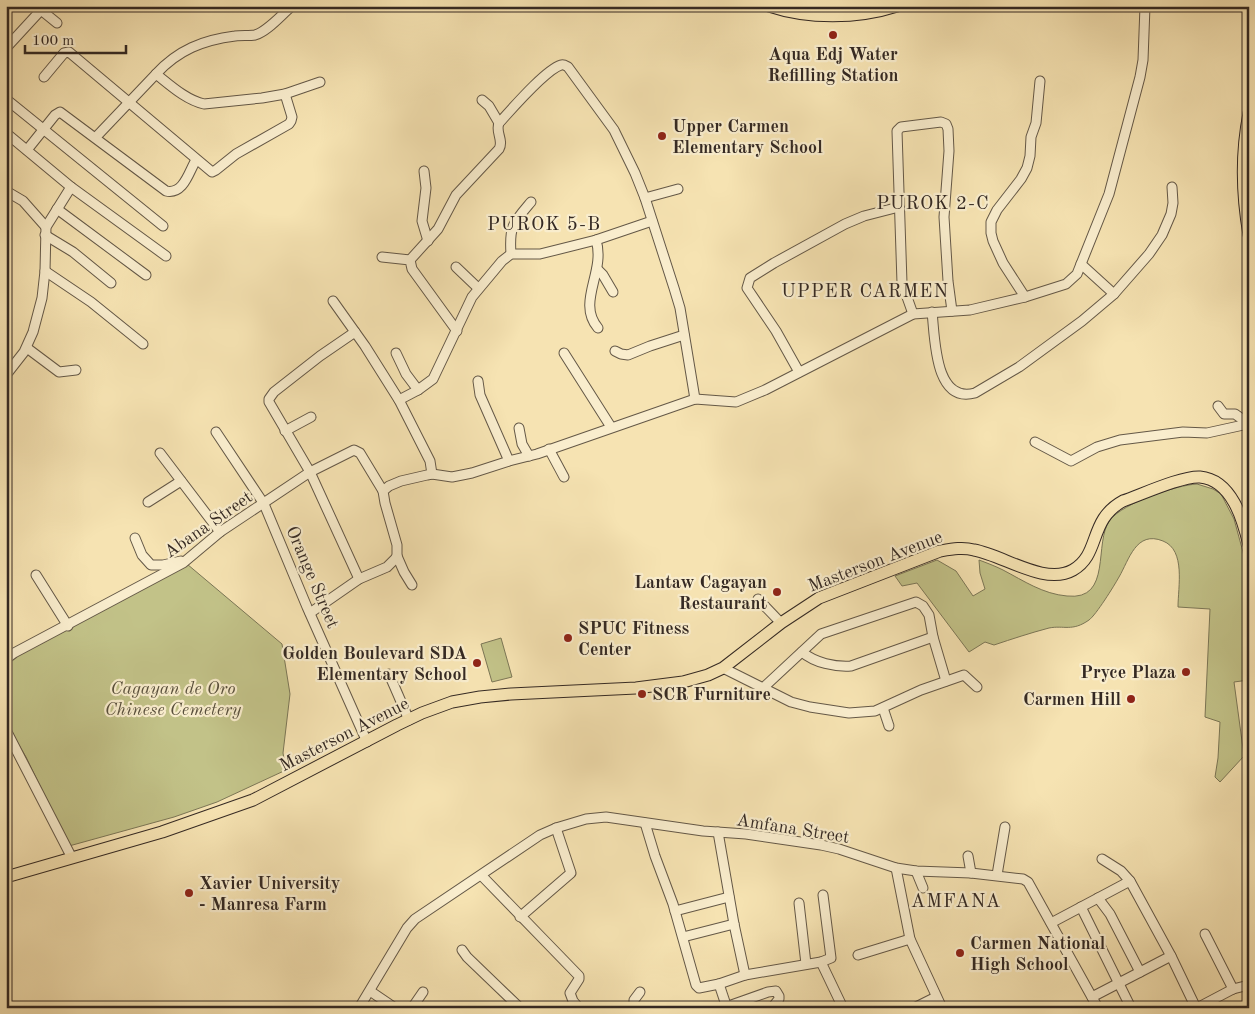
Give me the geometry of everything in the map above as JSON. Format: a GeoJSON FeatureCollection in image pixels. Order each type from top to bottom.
{"type":"FeatureCollection","features":[{"type":"Feature","properties":{"kind":"main road"},"geometry":{"type":"LineString","coordinates":[[769,6],[799,14],[841,15],[878,12],[897,6]]}},
{"type":"Feature","properties":{"kind":"main road"},"geometry":{"type":"LineString","coordinates":[[1249,113],[1246,129],[1244,201],[1249,235]]}},
{"type":"Feature","properties":{"kind":"main road","name":"Masterson Avenue"},"geometry":{"type":"LineString","coordinates":[[6,877],[162,832],[253,800],[409,720],[452,702],[480,697],[636,688],[694,680],[724,668],[781,623],[819,598],[940,551],[967,549],[982,552],[1028,569],[1051,574],[1072,571],[1085,561],[1102,521],[1114,506],[1190,478],[1206,478],[1222,487],[1237,508],[1249,545]]}},
{"type":"Feature","properties":{"kind":"street"},"geometry":{"type":"LineString","coordinates":[[96,137],[172,58],[187,49],[214,40],[254,35],[261,32],[292,6]]}},
{"type":"Feature","properties":{"kind":"street"},"geometry":{"type":"LineString","coordinates":[[412,585],[397,556],[397,545],[383,491],[389,486],[401,481],[432,474],[442,477],[461,476],[529,456],[695,399],[736,402],[765,390],[913,314],[970,310],[1025,297],[1066,284],[1076,274],[1081,264],[1109,194],[1140,77],[1143,60],[1144,6]]}},
{"type":"Feature","properties":{"kind":"street"},"geometry":{"type":"LineString","coordinates":[[6,48],[41,10],[57,23]]}},
{"type":"Feature","properties":{"kind":"street"},"geometry":{"type":"LineString","coordinates":[[44,76],[64,53],[69,52],[186,149],[196,160],[213,172],[236,154],[289,124],[292,117],[285,94]]}},
{"type":"Feature","properties":{"kind":"street"},"geometry":{"type":"LineString","coordinates":[[410,260],[428,242],[456,195],[499,150],[501,140],[498,129],[499,123],[545,76],[560,65],[568,67],[614,130],[635,173],[674,288],[695,399]]}},
{"type":"Feature","properties":{"kind":"street"},"geometry":{"type":"LineString","coordinates":[[156,74],[180,92],[198,103],[204,104],[285,94],[320,82]]}},
{"type":"Feature","properties":{"kind":"street"},"geometry":{"type":"LineString","coordinates":[[1025,297],[1003,263],[993,241],[990,228],[991,222],[998,210],[1021,179],[1026,168],[1030,156],[1031,137],[1036,123],[1040,81]]}},
{"type":"Feature","properties":{"kind":"street"},"geometry":{"type":"LineString","coordinates":[[6,99],[162,226]]}},
{"type":"Feature","properties":{"kind":"street"},"geometry":{"type":"LineString","coordinates":[[482,100],[492,110],[499,123]]}},
{"type":"Feature","properties":{"kind":"street"},"geometry":{"type":"LineString","coordinates":[[27,150],[55,115],[60,112],[166,191],[177,190],[189,176],[190,168],[196,160]]}},
{"type":"Feature","properties":{"kind":"street"},"geometry":{"type":"LineString","coordinates":[[913,314],[902,282],[898,207],[898,129],[940,122],[946,124],[948,129],[944,217],[948,282],[952,311]]}},
{"type":"Feature","properties":{"kind":"street"},"geometry":{"type":"LineString","coordinates":[[6,132],[71,187],[166,256]]}},
{"type":"Feature","properties":{"kind":"street"},"geometry":{"type":"LineString","coordinates":[[424,171],[426,188],[422,221],[428,242]]}},
{"type":"Feature","properties":{"kind":"street"},"geometry":{"type":"LineString","coordinates":[[6,374],[27,348],[33,332],[42,298],[45,272],[45,231],[71,187]]}},
{"type":"Feature","properties":{"kind":"street"},"geometry":{"type":"LineString","coordinates":[[932,312],[937,357],[943,378],[957,393],[969,395],[975,393],[1008,374],[1082,321],[1114,294],[1149,254],[1162,235],[1173,203],[1172,187]]}},
{"type":"Feature","properties":{"kind":"street"},"geometry":{"type":"LineString","coordinates":[[644,198],[678,189]]}},
{"type":"Feature","properties":{"kind":"street"},"geometry":{"type":"LineString","coordinates":[[6,191],[23,201],[45,231],[112,283]]}},
{"type":"Feature","properties":{"kind":"street"},"geometry":{"type":"LineString","coordinates":[[511,254],[511,229],[531,202]]}},
{"type":"Feature","properties":{"kind":"street"},"geometry":{"type":"LineString","coordinates":[[799,372],[776,331],[747,288],[750,278],[846,224],[864,216],[898,207]]}},
{"type":"Feature","properties":{"kind":"street"},"geometry":{"type":"LineString","coordinates":[[57,209],[146,275]]}},
{"type":"Feature","properties":{"kind":"street"},"geometry":{"type":"LineString","coordinates":[[399,400],[433,379],[457,331],[467,305],[478,288],[502,261],[511,254],[540,254],[596,240],[652,221]]}},
{"type":"Feature","properties":{"kind":"street"},"geometry":{"type":"LineString","coordinates":[[596,240],[600,250],[598,269],[589,305],[592,320],[598,328]]}},
{"type":"Feature","properties":{"kind":"street"},"geometry":{"type":"LineString","coordinates":[[382,257],[410,260]]}},
{"type":"Feature","properties":{"kind":"street"},"geometry":{"type":"LineString","coordinates":[[410,260],[412,269],[457,331]]}},
{"type":"Feature","properties":{"kind":"street"},"geometry":{"type":"LineString","coordinates":[[1081,264],[1114,294]]}},
{"type":"Feature","properties":{"kind":"street"},"geometry":{"type":"LineString","coordinates":[[456,267],[478,288]]}},
{"type":"Feature","properties":{"kind":"street"},"geometry":{"type":"LineString","coordinates":[[598,269],[613,292]]}},
{"type":"Feature","properties":{"kind":"street"},"geometry":{"type":"LineString","coordinates":[[45,272],[91,302],[143,344]]}},
{"type":"Feature","properties":{"kind":"street"},"geometry":{"type":"LineString","coordinates":[[333,301],[399,400],[430,461],[432,474]]}},
{"type":"Feature","properties":{"kind":"street"},"geometry":{"type":"LineString","coordinates":[[355,332],[320,356],[270,395],[269,402],[310,472],[359,579]]}},
{"type":"Feature","properties":{"kind":"street"},"geometry":{"type":"LineString","coordinates":[[615,351],[628,355],[684,335]]}},
{"type":"Feature","properties":{"kind":"street"},"geometry":{"type":"LineString","coordinates":[[27,348],[59,372],[76,370]]}},
{"type":"Feature","properties":{"kind":"street"},"geometry":{"type":"LineString","coordinates":[[396,353],[406,374],[418,390]]}},
{"type":"Feature","properties":{"kind":"street"},"geometry":{"type":"LineString","coordinates":[[564,353],[611,427]]}},
{"type":"Feature","properties":{"kind":"street"},"geometry":{"type":"LineString","coordinates":[[478,381],[480,395],[508,461]]}},
{"type":"Feature","properties":{"kind":"street"},"geometry":{"type":"LineString","coordinates":[[1218,406],[1224,414],[1235,414],[1249,424]]}},
{"type":"Feature","properties":{"kind":"street"},"geometry":{"type":"LineString","coordinates":[[285,431],[311,417]]}},
{"type":"Feature","properties":{"kind":"street"},"geometry":{"type":"LineString","coordinates":[[1035,442],[1071,461],[1097,447],[1120,440],[1183,432],[1207,433],[1249,424]]}},
{"type":"Feature","properties":{"kind":"street"},"geometry":{"type":"LineString","coordinates":[[519,428],[522,444],[529,456]]}},
{"type":"Feature","properties":{"kind":"street","name":"Orange Street"},"geometry":{"type":"LineString","coordinates":[[216,432],[264,504],[367,742]]}},
{"type":"Feature","properties":{"kind":"street"},"geometry":{"type":"LineString","coordinates":[[549,449],[564,477]]}},
{"type":"Feature","properties":{"kind":"street","name":"Abana Street"},"geometry":{"type":"LineString","coordinates":[[6,659],[185,562],[220,532],[310,472],[342,455],[354,450],[357,451],[383,491]]}},
{"type":"Feature","properties":{"kind":"street"},"geometry":{"type":"LineString","coordinates":[[160,453],[220,532]]}},
{"type":"Feature","properties":{"kind":"street"},"geometry":{"type":"LineString","coordinates":[[148,502],[181,480]]}},
{"type":"Feature","properties":{"kind":"street"},"geometry":{"type":"LineString","coordinates":[[135,538],[145,559],[151,565],[163,565],[178,561],[185,562]]}},
{"type":"Feature","properties":{"kind":"street"},"geometry":{"type":"LineString","coordinates":[[310,612],[359,579],[387,566],[397,556]]}},
{"type":"Feature","properties":{"kind":"street"},"geometry":{"type":"LineString","coordinates":[[36,575],[68,626]]}},
{"type":"Feature","properties":{"kind":"street"},"geometry":{"type":"LineString","coordinates":[[758,599],[781,623]]}},
{"type":"Feature","properties":{"kind":"street"},"geometry":{"type":"LineString","coordinates":[[763,688],[821,634],[916,602],[923,606],[929,614],[946,680]]}},
{"type":"Feature","properties":{"kind":"street"},"geometry":{"type":"LineString","coordinates":[[802,652],[815,660],[845,666],[862,663],[900,645],[934,637]]}},
{"type":"Feature","properties":{"kind":"street"},"geometry":{"type":"LineString","coordinates":[[724,668],[791,702],[823,710],[860,713],[876,711],[921,690],[964,674],[977,687]]}},
{"type":"Feature","properties":{"kind":"street"},"geometry":{"type":"LineString","coordinates":[[389,674],[409,720]]}},
{"type":"Feature","properties":{"kind":"street"},"geometry":{"type":"LineString","coordinates":[[883,708],[889,726]]}},
{"type":"Feature","properties":{"kind":"street"},"geometry":{"type":"LineString","coordinates":[[6,730],[72,858]]}},
{"type":"Feature","properties":{"kind":"street","name":"Amfana Street"},"geometry":{"type":"LineString","coordinates":[[359,1008],[407,928],[415,919],[482,876],[525,845],[556,828],[600,817],[821,845],[846,851],[896,868],[916,871],[971,873],[1023,879],[1028,882],[1051,923]]}},
{"type":"Feature","properties":{"kind":"street"},"geometry":{"type":"LineString","coordinates":[[645,824],[675,911],[696,985],[702,988],[745,975],[821,962],[832,957],[823,895]]}},
{"type":"Feature","properties":{"kind":"street"},"geometry":{"type":"LineString","coordinates":[[997,875],[1005,827]]}},
{"type":"Feature","properties":{"kind":"street"},"geometry":{"type":"LineString","coordinates":[[520,917],[571,873],[556,828]]}},
{"type":"Feature","properties":{"kind":"street"},"geometry":{"type":"LineString","coordinates":[[718,832],[745,975]]}},
{"type":"Feature","properties":{"kind":"street"},"geometry":{"type":"LineString","coordinates":[[968,856],[971,873]]}},
{"type":"Feature","properties":{"kind":"street"},"geometry":{"type":"LineString","coordinates":[[1102,859],[1121,871],[1130,881],[1197,1008],[1233,989],[1249,985]]}},
{"type":"Feature","properties":{"kind":"street"},"geometry":{"type":"LineString","coordinates":[[896,868],[910,939],[942,1008]]}},
{"type":"Feature","properties":{"kind":"street"},"geometry":{"type":"LineString","coordinates":[[916,871],[923,888]]}},
{"type":"Feature","properties":{"kind":"street"},"geometry":{"type":"LineString","coordinates":[[482,876],[579,976],[570,993],[573,1001],[579,1008]]}},
{"type":"Feature","properties":{"kind":"street"},"geometry":{"type":"LineString","coordinates":[[1098,1008],[1051,923],[1130,881]]}},
{"type":"Feature","properties":{"kind":"street"},"geometry":{"type":"LineString","coordinates":[[675,911],[729,897]]}},
{"type":"Feature","properties":{"kind":"street"},"geometry":{"type":"LineString","coordinates":[[1098,898],[1110,914],[1140,972]]}},
{"type":"Feature","properties":{"kind":"street"},"geometry":{"type":"LineString","coordinates":[[799,903],[806,964]]}},
{"type":"Feature","properties":{"kind":"street"},"geometry":{"type":"LineString","coordinates":[[1081,908],[1131,1008]]}},
{"type":"Feature","properties":{"kind":"street"},"geometry":{"type":"LineString","coordinates":[[683,937],[734,924]]}},
{"type":"Feature","properties":{"kind":"street"},"geometry":{"type":"LineString","coordinates":[[1205,934],[1233,989]]}},
{"type":"Feature","properties":{"kind":"street"},"geometry":{"type":"LineString","coordinates":[[858,955],[910,939]]}},
{"type":"Feature","properties":{"kind":"street"},"geometry":{"type":"LineString","coordinates":[[462,950],[520,1008]]}},
{"type":"Feature","properties":{"kind":"street"},"geometry":{"type":"LineString","coordinates":[[1092,997],[1171,956]]}},
{"type":"Feature","properties":{"kind":"street"},"geometry":{"type":"LineString","coordinates":[[821,962],[843,1008]]}},
{"type":"Feature","properties":{"kind":"street"},"geometry":{"type":"LineString","coordinates":[[719,984],[725,1007],[772,991],[776,992],[779,996],[779,999],[772,1008]]}},
{"type":"Feature","properties":{"kind":"street"},"geometry":{"type":"LineString","coordinates":[[370,991],[395,1008]]}},
{"type":"Feature","properties":{"kind":"street"},"geometry":{"type":"LineString","coordinates":[[412,1008],[423,992]]}},
{"type":"Feature","properties":{"kind":"street"},"geometry":{"type":"LineString","coordinates":[[634,1008],[634,1000],[640,992]]}},
{"type":"Feature","properties":{"kind":"street"},"geometry":{"type":"LineString","coordinates":[[914,1008],[936,997]]}},
{"type":"Feature","properties":{"kind":"green space"},"geometry":{"type":"Polygon","coordinates":[[[1197,484],[1213,489],[1221,494],[1234,519],[1249,580],[1249,680],[1234,682],[1244,756],[1220,782],[1215,777],[1220,722],[1205,717],[1210,609],[1178,607],[1178,561],[1175,552],[1163,541],[1146,540],[1135,548],[1100,607],[1083,624],[1073,627],[1049,628],[994,645],[985,642],[969,652],[917,583],[902,586],[895,576],[937,560],[956,571],[973,596],[985,589],[980,573],[979,560],[1050,593],[1067,596],[1081,595],[1091,589],[1096,580],[1105,530],[1110,520],[1126,507],[1138,501],[1177,488],[1197,484]]]}},
{"type":"Feature","properties":{"kind":"green space","name":"Cagayan de Oro Chinese Cemetery"},"geometry":{"type":"Polygon","coordinates":[[[187,564],[282,644],[290,694],[283,753],[286,770],[217,802],[174,817],[69,846],[26,757],[6,723],[6,661],[187,564]]]}},
{"type":"Feature","properties":{"kind":"green space"},"geometry":{"type":"Polygon","coordinates":[[[501,638],[512,677],[492,682],[481,644],[501,638]]]}},
{"type":"Feature","properties":{"kind":"place","name":"Aqua Edj Water Refilling Station"},"geometry":{"type":"Point","coordinates":[833,35]}},
{"type":"Feature","properties":{"kind":"place","name":"Upper Carmen Elementary School"},"geometry":{"type":"Point","coordinates":[662,136]}},
{"type":"Feature","properties":{"kind":"place","name":"Lantaw Cagayan Restaurant"},"geometry":{"type":"Point","coordinates":[777,592]}},
{"type":"Feature","properties":{"kind":"place","name":"SPUC Fitness Center"},"geometry":{"type":"Point","coordinates":[568,638]}},
{"type":"Feature","properties":{"kind":"place","name":"Golden Boulevard SDA Elementary School"},"geometry":{"type":"Point","coordinates":[477,663]}},
{"type":"Feature","properties":{"kind":"place","name":"Pryce Plaza"},"geometry":{"type":"Point","coordinates":[1186,672]}},
{"type":"Feature","properties":{"kind":"place","name":"SCR Furniture"},"geometry":{"type":"Point","coordinates":[642,694]}},
{"type":"Feature","properties":{"kind":"place","name":"Carmen Hill"},"geometry":{"type":"Point","coordinates":[1131,699]}},
{"type":"Feature","properties":{"kind":"place","name":"Xavier University - Manresa Farm"},"geometry":{"type":"Point","coordinates":[189,893]}},
{"type":"Feature","properties":{"kind":"place","name":"Carmen National High School"},"geometry":{"type":"Point","coordinates":[960,953]}},
{"type":"Feature","properties":{"kind":"district","name":"PUROK 2-C"},"geometry":{"type":"Point","coordinates":[933,202]}},
{"type":"Feature","properties":{"kind":"district","name":"PUROK 5-B"},"geometry":{"type":"Point","coordinates":[544,223]}},
{"type":"Feature","properties":{"kind":"district","name":"UPPER CARMEN"},"geometry":{"type":"Point","coordinates":[865,290]}},
{"type":"Feature","properties":{"kind":"district","name":"AMFANA"},"geometry":{"type":"Point","coordinates":[956,900]}}]}
